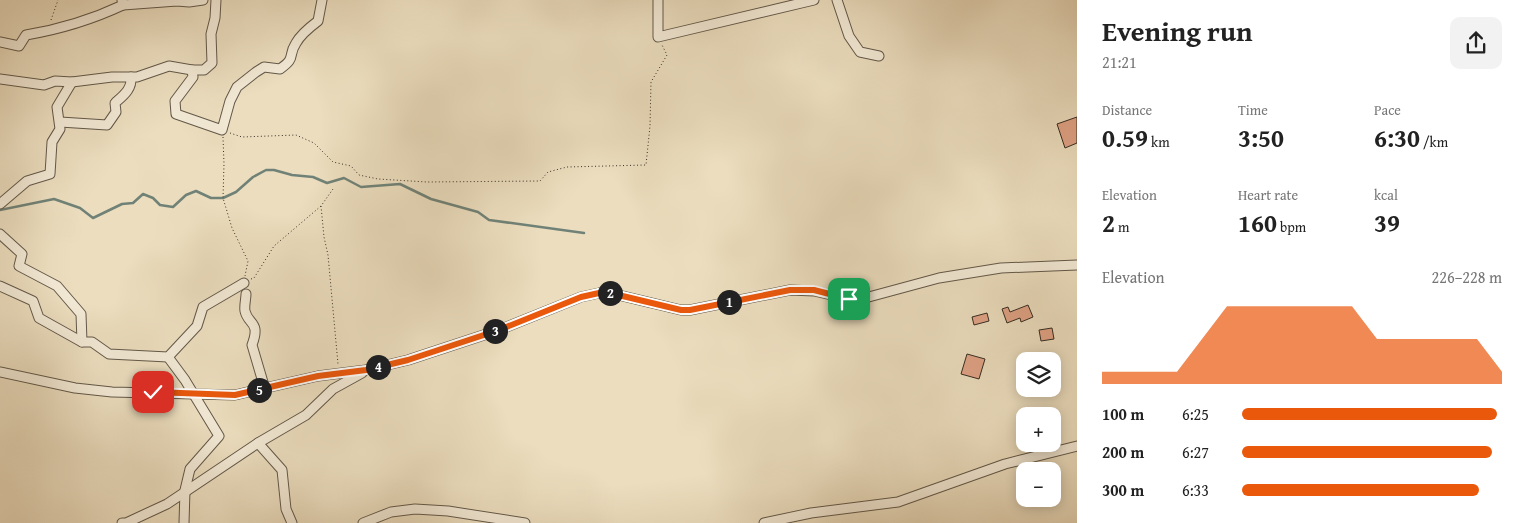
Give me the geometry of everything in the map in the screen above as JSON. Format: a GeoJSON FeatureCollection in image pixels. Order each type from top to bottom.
{"type":"FeatureCollection","features":[{"type":"Feature","properties":{"kind":"street"},"geometry":{"type":"LineString","coordinates":[[0,42],[20,46],[26,35],[49,31],[94,18],[123,3],[203,0]]}},
{"type":"Feature","properties":{"kind":"street"},"geometry":{"type":"LineString","coordinates":[[0,79],[44,84],[55,81],[72,82],[112,77],[137,77],[169,66],[204,70],[212,63],[211,34],[215,18],[216,0]]}},
{"type":"Feature","properties":{"kind":"street"},"geometry":{"type":"LineString","coordinates":[[192,70],[194,77],[175,101],[176,114],[222,130],[230,101],[237,87],[264,67],[280,69],[291,61],[295,44],[309,27],[318,21],[322,0]]}},
{"type":"Feature","properties":{"kind":"street"},"geometry":{"type":"LineString","coordinates":[[658,0],[658,38],[814,0]]}},
{"type":"Feature","properties":{"kind":"street"},"geometry":{"type":"LineString","coordinates":[[837,0],[849,36],[860,52],[879,56]]}},
{"type":"Feature","properties":{"kind":"street"},"geometry":{"type":"LineString","coordinates":[[60,122],[107,125],[116,112],[115,103],[128,91],[132,80],[131,77]]}},
{"type":"Feature","properties":{"kind":"street"},"geometry":{"type":"LineString","coordinates":[[0,204],[27,181],[50,174],[52,142],[60,129],[57,106],[72,82]]}},
{"type":"Feature","properties":{"kind":"street"},"geometry":{"type":"LineString","coordinates":[[0,234],[22,254],[20,266],[58,286],[81,314],[82,342]]}},
{"type":"Feature","properties":{"kind":"street"},"geometry":{"type":"LineString","coordinates":[[0,372],[75,388],[112,392],[235,395],[318,376],[366,370],[408,360],[499,330],[581,297],[599,293],[610,293],[681,310],[690,310],[790,290],[814,290],[849,299],[866,298],[939,278],[1001,268],[1077,264]]}},
{"type":"Feature","properties":{"kind":"street"},"geometry":{"type":"LineString","coordinates":[[168,358],[196,326],[203,307],[244,283]]}},
{"type":"Feature","properties":{"kind":"street"},"geometry":{"type":"LineString","coordinates":[[0,286],[33,301],[39,318],[82,342],[92,342],[109,354],[168,358],[185,380],[219,436],[190,469],[185,490],[184,523]]}},
{"type":"Feature","properties":{"kind":"street"},"geometry":{"type":"LineString","coordinates":[[246,294],[245,312],[255,325],[255,338],[252,345],[265,389]]}},
{"type":"Feature","properties":{"kind":"street"},"geometry":{"type":"LineString","coordinates":[[122,523],[126,523],[167,504],[185,490],[241,456],[258,443],[306,415],[333,389],[366,370]]}},
{"type":"Feature","properties":{"kind":"street"},"geometry":{"type":"LineString","coordinates":[[258,443],[282,470],[286,509],[292,523]]}},
{"type":"Feature","properties":{"kind":"street"},"geometry":{"type":"LineString","coordinates":[[764,523],[811,513],[898,502],[1005,464],[1077,446]]}},
{"type":"Feature","properties":{"kind":"street"},"geometry":{"type":"LineString","coordinates":[[363,523],[400,509],[433,509],[525,523]]}},
{"type":"Feature","properties":{"kind":"path"},"geometry":{"type":"LineString","coordinates":[[49,31],[51,17],[58,0]]}},
{"type":"Feature","properties":{"kind":"path"},"geometry":{"type":"LineString","coordinates":[[244,283],[248,260],[232,228],[223,198],[222,130],[242,137],[296,135],[314,143],[333,162],[351,166],[359,174],[378,179],[427,182],[540,181],[548,172],[567,167],[646,165],[650,126],[651,82],[667,55],[658,38]]}},
{"type":"Feature","properties":{"kind":"path"},"geometry":{"type":"LineString","coordinates":[[244,283],[254,278],[274,246],[321,206],[333,189]]}},
{"type":"Feature","properties":{"kind":"path"},"geometry":{"type":"LineString","coordinates":[[321,206],[328,255],[339,373]]}},
{"type":"Feature","properties":{"kind":"building"},"geometry":{"type":"Polygon","coordinates":[[[1077,117],[1077,143],[1065,148],[1057,124],[1077,117]]]}},
{"type":"Feature","properties":{"kind":"building"},"geometry":{"type":"Polygon","coordinates":[[[1028,305],[1033,317],[1021,322],[1020,318],[1007,323],[1002,309],[1008,307],[1010,312],[1028,305]]]}},
{"type":"Feature","properties":{"kind":"building"},"geometry":{"type":"Polygon","coordinates":[[[987,313],[989,321],[974,325],[972,317],[987,313]]]}},
{"type":"Feature","properties":{"kind":"building"},"geometry":{"type":"Polygon","coordinates":[[[1052,328],[1054,339],[1041,341],[1039,330],[1052,328]]]}},
{"type":"Feature","properties":{"kind":"building"},"geometry":{"type":"Polygon","coordinates":[[[967,354],[985,359],[979,379],[961,374],[967,354]]]}},
{"type":"Feature","properties":{"kind":"waterway"},"geometry":{"type":"LineString","coordinates":[[0,210],[54,199],[80,208],[93,218],[122,204],[133,203],[143,194],[153,198],[160,205],[173,207],[186,195],[196,191],[211,198],[223,198],[236,192],[253,177],[266,170],[274,170],[292,175],[313,177],[327,183],[344,178],[361,187],[400,184],[431,199],[478,212],[489,220],[584,233]]}},
{"type":"Feature","properties":{"kind":"route"},"geometry":{"type":"LineString","coordinates":[[153,392],[235,395],[318,376],[357,372],[408,360],[499,330],[581,297],[599,293],[610,293],[681,310],[690,310],[790,290],[814,290],[849,299]]}}]}
